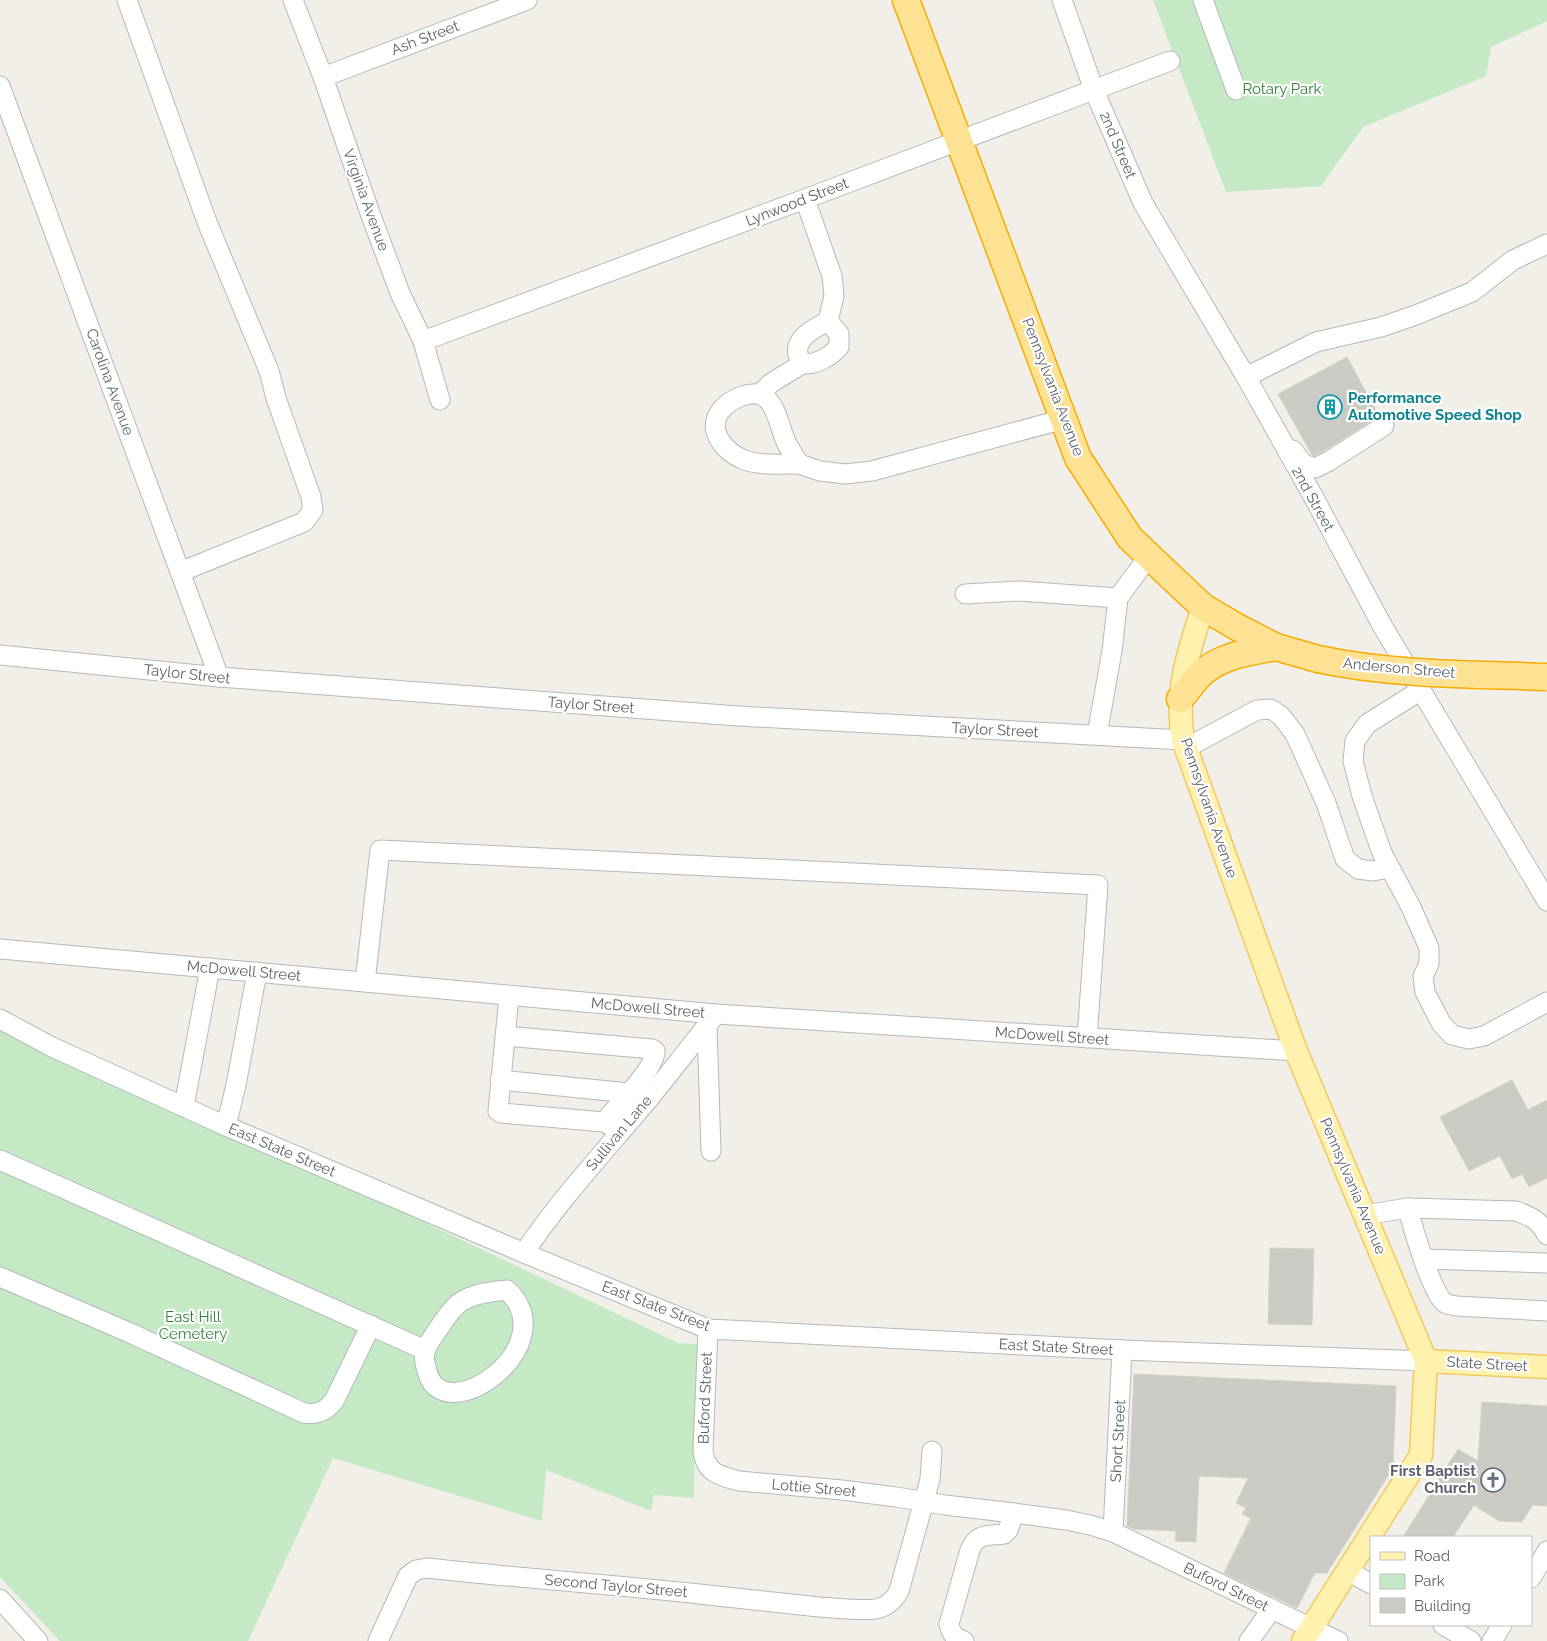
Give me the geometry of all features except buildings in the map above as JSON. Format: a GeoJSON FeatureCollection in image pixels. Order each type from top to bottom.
{"type":"FeatureCollection","features":[{"type":"Feature","properties":{"kind":"highway","name":"Pennsylvania Avenue"},"geometry":{"type":"LineString","coordinates":[[906,0],[1078,458],[1130,538],[1203,607]]}},
{"type":"Feature","properties":{"kind":"highway","name":"Anderson Street"},"geometry":{"type":"LineString","coordinates":[[1203,607],[1276,647],[1351,666],[1385,670],[1547,676]]}},
{"type":"Feature","properties":{"kind":"highway"},"geometry":{"type":"LineString","coordinates":[[1180,699],[1200,675],[1210,667],[1235,656],[1276,647]]}},
{"type":"Feature","properties":{"kind":"main road","name":"Pennsylvania Avenue"},"geometry":{"type":"LineString","coordinates":[[1203,607],[1184,669],[1180,699],[1180,723],[1185,744],[1296,1051],[1426,1361]]}},
{"type":"Feature","properties":{"kind":"main road","name":"State Street"},"geometry":{"type":"LineString","coordinates":[[1426,1361],[1547,1367]]}},
{"type":"Feature","properties":{"kind":"main road"},"geometry":{"type":"LineString","coordinates":[[1307,1635],[1421,1455],[1426,1361]]}},
{"type":"Feature","properties":{"kind":"street"},"geometry":{"type":"LineString","coordinates":[[127,0],[207,222],[269,371],[276,398],[314,510],[304,522],[180,572]]}},
{"type":"Feature","properties":{"kind":"street","name":"Virginia Avenue"},"geometry":{"type":"LineString","coordinates":[[293,0],[323,77],[373,222],[400,293],[423,341],[440,400]]}},
{"type":"Feature","properties":{"kind":"street","name":"Ash Street"},"geometry":{"type":"LineString","coordinates":[[323,77],[527,0]]}},
{"type":"Feature","properties":{"kind":"street","name":"2nd Street"},"geometry":{"type":"LineString","coordinates":[[1062,0],[1094,90],[1143,203],[1253,373],[1313,496],[1383,627],[1547,901]]}},
{"type":"Feature","properties":{"kind":"street"},"geometry":{"type":"LineString","coordinates":[[1203,0],[1236,90]]}},
{"type":"Feature","properties":{"kind":"street","name":"Lynwood Street"},"geometry":{"type":"LineString","coordinates":[[423,341],[805,200],[1170,61]]}},
{"type":"Feature","properties":{"kind":"street","name":"Carolina Avenue"},"geometry":{"type":"LineString","coordinates":[[0,86],[219,677]]}},
{"type":"Feature","properties":{"kind":"street"},"geometry":{"type":"LineString","coordinates":[[802,364],[799,358],[798,346],[806,333],[828,321],[834,296],[832,276],[805,200]]}},
{"type":"Feature","properties":{"kind":"street"},"geometry":{"type":"LineString","coordinates":[[1384,426],[1329,461],[1314,468],[1303,464],[1290,446],[1268,399],[1253,373],[1316,342],[1381,327],[1472,292],[1513,260],[1547,244]]}},
{"type":"Feature","properties":{"kind":"street"},"geometry":{"type":"LineString","coordinates":[[760,394],[770,383],[802,364],[809,364],[831,355],[839,347],[839,334],[828,321]]}},
{"type":"Feature","properties":{"kind":"street"},"geometry":{"type":"LineString","coordinates":[[799,464],[787,444],[769,400],[760,394],[746,394],[726,406],[717,418],[716,434],[725,447],[743,460],[769,464],[799,464],[820,471],[844,474],[872,471],[1064,419]]}},
{"type":"Feature","properties":{"kind":"street"},"geometry":{"type":"LineString","coordinates":[[1313,496],[1314,468]]}},
{"type":"Feature","properties":{"kind":"street"},"geometry":{"type":"LineString","coordinates":[[1097,735],[1112,651],[1118,598],[1149,556]]}},
{"type":"Feature","properties":{"kind":"street"},"geometry":{"type":"LineString","coordinates":[[965,594],[1019,591],[1118,598]]}},
{"type":"Feature","properties":{"kind":"street","name":"Taylor Street"},"geometry":{"type":"LineString","coordinates":[[0,655],[219,677],[738,716],[1097,735],[1185,744]]}},
{"type":"Feature","properties":{"kind":"street"},"geometry":{"type":"LineString","coordinates":[[1421,690],[1367,724],[1355,741],[1353,761],[1362,796],[1382,853],[1411,907],[1429,948],[1430,964],[1423,976],[1425,992],[1441,1023],[1452,1035],[1469,1039],[1484,1036],[1547,1002]]}},
{"type":"Feature","properties":{"kind":"street"},"geometry":{"type":"LineString","coordinates":[[1185,744],[1257,710],[1271,709],[1281,716],[1295,734],[1326,804],[1345,859],[1358,870],[1373,871],[1390,868]]}},
{"type":"Feature","properties":{"kind":"street"},"geometry":{"type":"LineString","coordinates":[[365,982],[380,850],[1098,885],[1087,1038]]}},
{"type":"Feature","properties":{"kind":"street","name":"McDowell Street"},"geometry":{"type":"LineString","coordinates":[[0,949],[509,996],[712,1020],[1087,1038],[1296,1051]]}},
{"type":"Feature","properties":{"kind":"street"},"geometry":{"type":"LineString","coordinates":[[184,1106],[210,968]]}},
{"type":"Feature","properties":{"kind":"street"},"geometry":{"type":"LineString","coordinates":[[226,1126],[236,1085],[256,972]]}},
{"type":"Feature","properties":{"kind":"street"},"geometry":{"type":"LineString","coordinates":[[505,1036],[652,1049],[655,1051],[654,1060],[629,1093],[612,1127],[502,1114],[497,1108],[509,996]]}},
{"type":"Feature","properties":{"kind":"street","name":"East State Street"},"geometry":{"type":"LineString","coordinates":[[0,1020],[52,1047],[226,1126],[708,1329],[1122,1350],[1426,1361]]}},
{"type":"Feature","properties":{"kind":"street"},"geometry":{"type":"LineString","coordinates":[[711,1151],[712,1020]]}},
{"type":"Feature","properties":{"kind":"street","name":"Sullivan Lane"},"geometry":{"type":"LineString","coordinates":[[524,1253],[612,1127],[646,1103],[712,1020]]}},
{"type":"Feature","properties":{"kind":"street"},"geometry":{"type":"LineString","coordinates":[[500,1080],[629,1093]]}},
{"type":"Feature","properties":{"kind":"street"},"geometry":{"type":"LineString","coordinates":[[0,1161],[425,1350]]}},
{"type":"Feature","properties":{"kind":"street"},"geometry":{"type":"LineString","coordinates":[[1408,1208],[1412,1229],[1437,1293],[1444,1303],[1456,1306],[1547,1311]]}},
{"type":"Feature","properties":{"kind":"street"},"geometry":{"type":"LineString","coordinates":[[1365,1215],[1408,1208],[1516,1211],[1532,1217],[1543,1228],[1547,1236]]}},
{"type":"Feature","properties":{"kind":"street"},"geometry":{"type":"LineString","coordinates":[[1424,1259],[1547,1263]]}},
{"type":"Feature","properties":{"kind":"street"},"geometry":{"type":"LineString","coordinates":[[0,1277],[128,1332],[304,1413],[310,1414],[328,1409],[334,1401],[371,1325]]}},
{"type":"Feature","properties":{"kind":"street"},"geometry":{"type":"LineString","coordinates":[[507,1290],[516,1298],[521,1311],[523,1325],[522,1337],[516,1352],[506,1366],[472,1389],[459,1393],[447,1392],[437,1387],[430,1380],[426,1366],[425,1350],[455,1306],[468,1298],[507,1290]]}},
{"type":"Feature","properties":{"kind":"street","name":"Buford Street"},"geometry":{"type":"LineString","coordinates":[[708,1329],[703,1450],[708,1466]]}},
{"type":"Feature","properties":{"kind":"street","name":"Short Street"},"geometry":{"type":"LineString","coordinates":[[1113,1532],[1122,1350]]}},
{"type":"Feature","properties":{"kind":"street"},"geometry":{"type":"LineString","coordinates":[[924,1502],[930,1479],[932,1451]]}},
{"type":"Feature","properties":{"kind":"street","name":"Lottie Street"},"geometry":{"type":"LineString","coordinates":[[708,1466],[717,1475],[738,1481],[842,1490],[1066,1520],[1113,1532]]}},
{"type":"Feature","properties":{"kind":"street","name":"Second Taylor Street"},"geometry":{"type":"LineString","coordinates":[[378,1641],[408,1576],[416,1570],[427,1568],[836,1608],[876,1609],[885,1606],[893,1600],[899,1591],[924,1502]]}},
{"type":"Feature","properties":{"kind":"street"},"geometry":{"type":"LineString","coordinates":[[964,1641],[950,1632],[949,1624],[973,1542],[982,1536],[1004,1534],[1008,1530],[1014,1513]]}},
{"type":"Feature","properties":{"kind":"street","name":"Buford Street"},"geometry":{"type":"LineString","coordinates":[[1113,1532],[1272,1609],[1307,1635],[1338,1641]]}},
{"type":"Feature","properties":{"kind":"street"},"geometry":{"type":"LineString","coordinates":[[1538,1572],[1547,1551]]}},
{"type":"Feature","properties":{"kind":"street"},"geometry":{"type":"LineString","coordinates":[[1348,1571],[1370,1583]]}},
{"type":"Feature","properties":{"kind":"street"},"geometry":{"type":"LineString","coordinates":[[0,1598],[37,1641]]}},
{"type":"Feature","properties":{"kind":"street"},"geometry":{"type":"LineString","coordinates":[[1249,1641],[1272,1609]]}},
{"type":"Feature","properties":{"kind":"street"},"geometry":{"type":"LineString","coordinates":[[1444,1626],[1471,1641]]}},
{"type":"Feature","properties":{"kind":"street"},"geometry":{"type":"LineString","coordinates":[[1492,1641],[1501,1626]]}},
{"type":"Feature","properties":{"kind":"green space","name":"Rotary Park"},"geometry":{"type":"Polygon","coordinates":[[[1153,0],[1547,0],[1547,21],[1491,47],[1486,76],[1363,127],[1321,186],[1226,192],[1153,0]]]}},
{"type":"Feature","properties":{"kind":"green space","name":"East Hill Cemetery"},"geometry":{"type":"Polygon","coordinates":[[[0,1020],[678,1343],[697,1344],[694,1498],[654,1495],[651,1511],[546,1470],[542,1521],[333,1458],[248,1641],[60,1641],[0,1577],[0,1020]]]}},
{"type":"Feature","properties":{"kind":"place","name":"Performance Automotive Speed Shop"},"geometry":{"type":"Point","coordinates":[1330,407]}},
{"type":"Feature","properties":{"kind":"place","name":"First Baptist Church"},"geometry":{"type":"Point","coordinates":[1493,1480]}}]}
